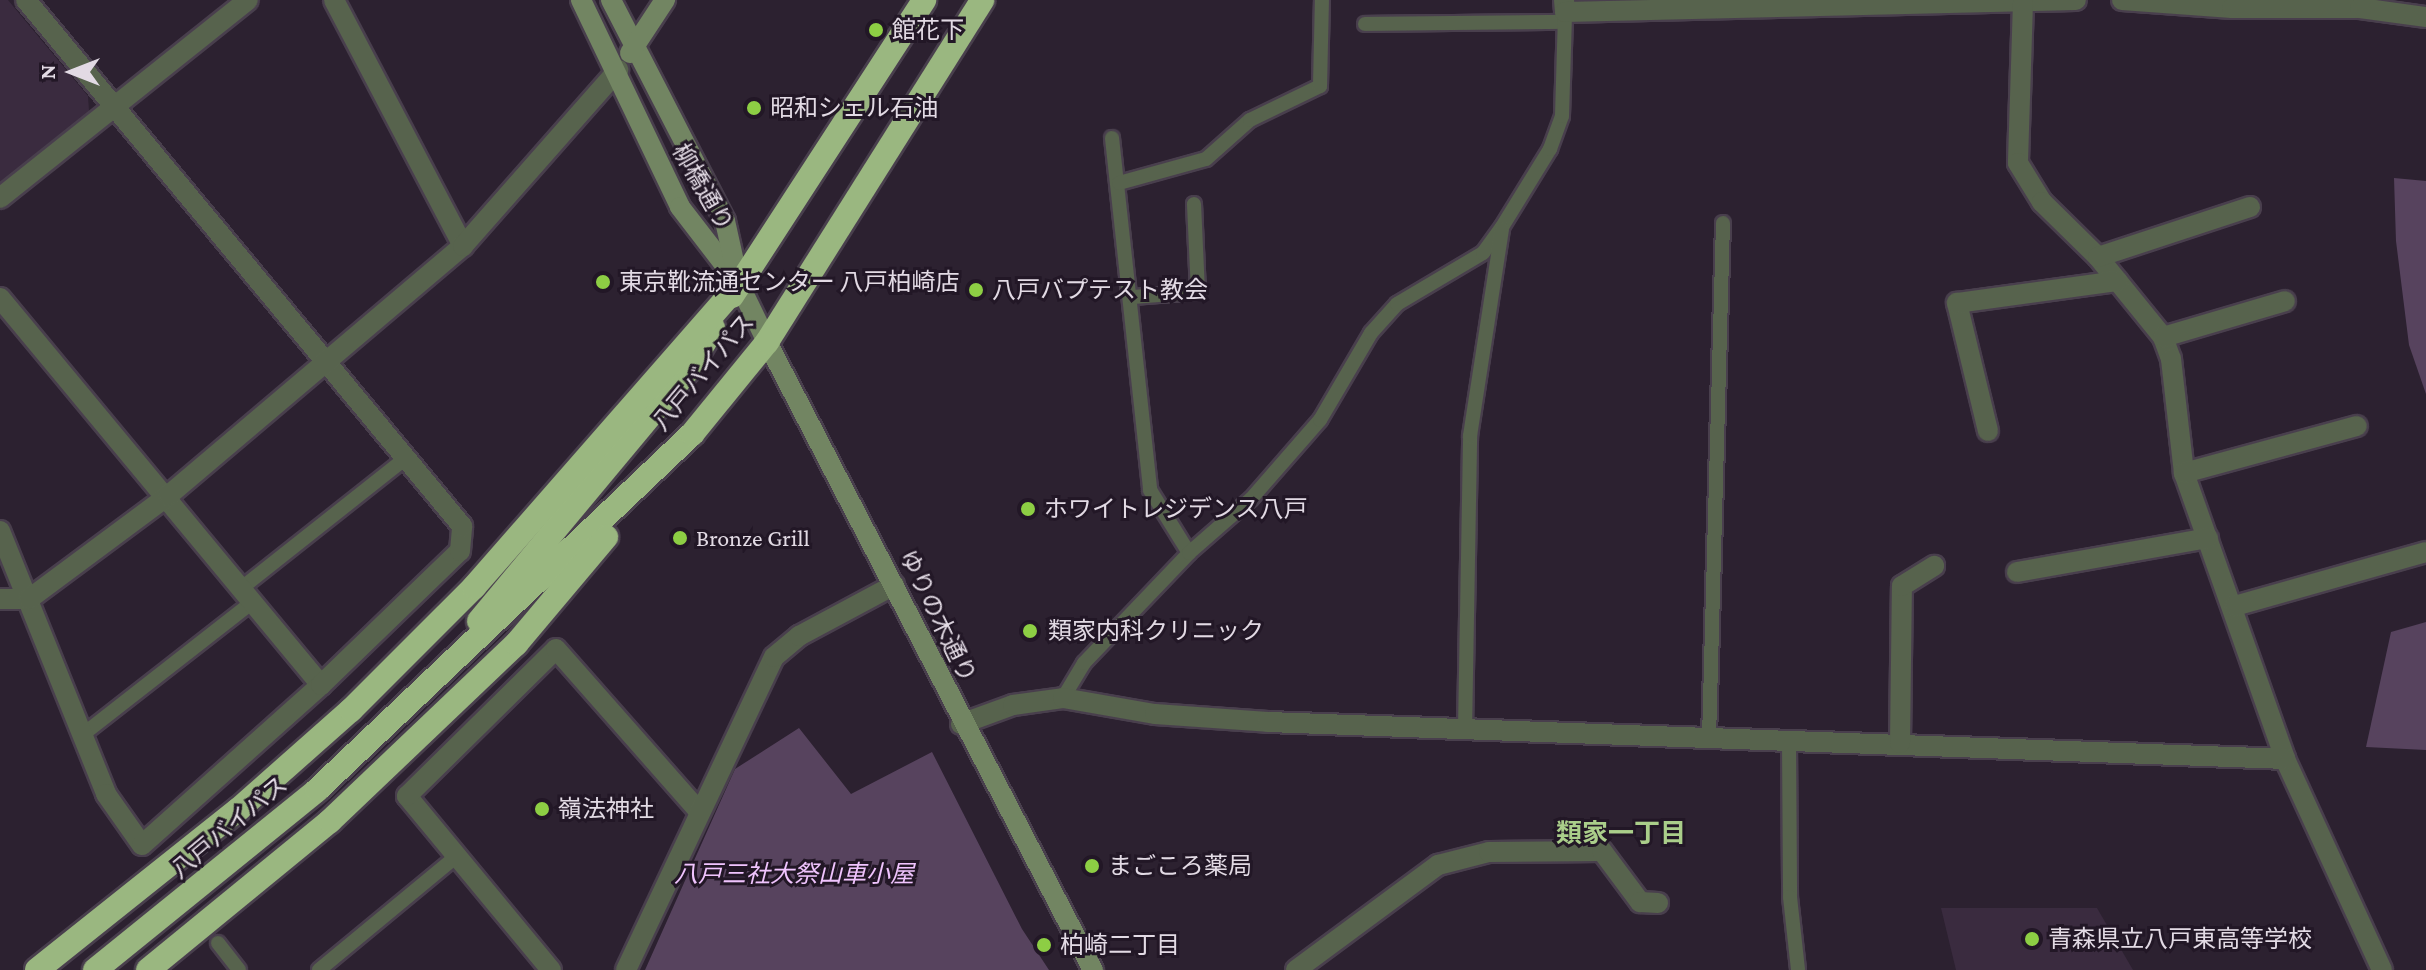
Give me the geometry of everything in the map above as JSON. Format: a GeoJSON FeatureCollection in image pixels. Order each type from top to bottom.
{"type":"FeatureCollection","features":[{"type":"Feature","properties":{"kind":"highway","name":"八戸バイパス"},"geometry":{"type":"LineString","coordinates":[[428,685],[688,370],[739,284],[924,0]]}},
{"type":"Feature","properties":{"kind":"highway","name":"八戸バイパス"},"geometry":{"type":"LineString","coordinates":[[95,970],[317,790],[692,434],[767,342],[982,0]]}},
{"type":"Feature","properties":{"kind":"highway"},"geometry":{"type":"LineString","coordinates":[[37,970],[239,809],[351,710],[484,576],[739,284]]}},
{"type":"Feature","properties":{"kind":"highway"},"geometry":{"type":"LineString","coordinates":[[148,970],[330,821],[516,644],[692,434]]}},
{"type":"Feature","properties":{"kind":"street"},"geometry":{"type":"LineString","coordinates":[[0,531],[106,794],[142,845],[321,685],[460,551],[462,526],[26,0]]}},
{"type":"Feature","properties":{"kind":"street"},"geometry":{"type":"LineString","coordinates":[[0,198],[248,0]]}},
{"type":"Feature","properties":{"kind":"street"},"geometry":{"type":"LineString","coordinates":[[334,0],[463,246]]}},
{"type":"Feature","properties":{"kind":"street","name":"柳橋通り"},"geometry":{"type":"LineString","coordinates":[[581,0],[618,70],[680,207],[739,284]]}},
{"type":"Feature","properties":{"kind":"street","name":"柳橋通り"},"geometry":{"type":"LineString","coordinates":[[611,0],[725,221],[739,284]]}},
{"type":"Feature","properties":{"kind":"street"},"geometry":{"type":"LineString","coordinates":[[0,599],[29,599],[169,495],[463,246],[618,70],[665,0]]}},
{"type":"Feature","properties":{"kind":"street"},"geometry":{"type":"LineString","coordinates":[[1564,11],[2076,0]]}},
{"type":"Feature","properties":{"kind":"street"},"geometry":{"type":"LineString","coordinates":[[2122,0],[2232,8],[2360,8],[2426,17]]}},
{"type":"Feature","properties":{"kind":"street"},"geometry":{"type":"LineString","coordinates":[[2023,2],[2018,163],[2042,202],[2098,257],[2163,337],[2171,359],[2184,473],[2235,606],[2285,759],[2382,970]]}},
{"type":"Feature","properties":{"kind":"street"},"geometry":{"type":"LineString","coordinates":[[2098,257],[2250,207]]}},
{"type":"Feature","properties":{"kind":"street"},"geometry":{"type":"LineString","coordinates":[[1988,431],[1957,303],[2118,281]]}},
{"type":"Feature","properties":{"kind":"street","name":"ゆりの木通り"},"geometry":{"type":"LineString","coordinates":[[739,284],[894,585],[961,724],[1093,970]]}},
{"type":"Feature","properties":{"kind":"street"},"geometry":{"type":"LineString","coordinates":[[0,298],[169,495],[321,685]]}},
{"type":"Feature","properties":{"kind":"street"},"geometry":{"type":"LineString","coordinates":[[2163,337],[2285,301]]}},
{"type":"Feature","properties":{"kind":"street"},"geometry":{"type":"LineString","coordinates":[[2184,473],[2357,426]]}},
{"type":"Feature","properties":{"kind":"street"},"geometry":{"type":"LineString","coordinates":[[2017,572],[2208,538]]}},
{"type":"Feature","properties":{"kind":"street"},"geometry":{"type":"LineString","coordinates":[[2235,606],[2426,552]]}},
{"type":"Feature","properties":{"kind":"street"},"geometry":{"type":"LineString","coordinates":[[1900,743],[1902,586],[1934,566]]}},
{"type":"Feature","properties":{"kind":"street"},"geometry":{"type":"LineString","coordinates":[[626,970],[698,810],[774,657],[799,636],[894,585]]}},
{"type":"Feature","properties":{"kind":"street"},"geometry":{"type":"LineString","coordinates":[[551,970],[407,796],[556,649],[698,810]]}},
{"type":"Feature","properties":{"kind":"street"},"geometry":{"type":"LineString","coordinates":[[961,724],[1013,705],[1063,698],[1155,714],[1465,730],[2285,759]]}},
{"type":"Feature","properties":{"kind":"street"},"geometry":{"type":"LineString","coordinates":[[1296,970],[1438,865],[1489,852],[1602,851],[1640,902],[1658,903]]}},
{"type":"Feature","properties":{"kind":"lane"},"geometry":{"type":"LineString","coordinates":[[1119,183],[1206,159],[1250,120],[1320,86],[1322,0]]}},
{"type":"Feature","properties":{"kind":"lane"},"geometry":{"type":"LineString","coordinates":[[1063,698],[1084,663],[1189,553],[1251,499],[1311,430],[1338,394],[1371,333],[1397,304],[1483,253],[1550,149],[1562,116],[1564,11],[1365,24]]}},
{"type":"Feature","properties":{"kind":"lane"},"geometry":{"type":"LineString","coordinates":[[1112,138],[1133,297],[1150,490],[1189,553]]}},
{"type":"Feature","properties":{"kind":"lane"},"geometry":{"type":"LineString","coordinates":[[1133,297],[1198,292],[1194,204]]}},
{"type":"Feature","properties":{"kind":"lane"},"geometry":{"type":"LineString","coordinates":[[1709,739],[1723,223]]}},
{"type":"Feature","properties":{"kind":"lane"},"geometry":{"type":"LineString","coordinates":[[1465,730],[1470,436],[1502,227]]}},
{"type":"Feature","properties":{"kind":"lane"},"geometry":{"type":"LineString","coordinates":[[81,736],[406,458]]}},
{"type":"Feature","properties":{"kind":"lane"},"geometry":{"type":"LineString","coordinates":[[1789,742],[1790,897],[1798,970]]}},
{"type":"Feature","properties":{"kind":"lane"},"geometry":{"type":"LineString","coordinates":[[319,970],[457,856]]}},
{"type":"Feature","properties":{"kind":"lane"},"geometry":{"type":"LineString","coordinates":[[218,943],[239,970]]}},
{"type":"Feature","properties":{"kind":"shaded area"},"geometry":{"type":"Polygon","coordinates":[[[0,0],[8,0],[88,96],[89,111],[0,183],[0,0]]]}},
{"type":"Feature","properties":{"kind":"shaded area","name":"青森県立八戸東高等学校"},"geometry":{"type":"Polygon","coordinates":[[[1941,908],[2097,908],[2133,970],[1956,970],[1941,908]]]}},
{"type":"Feature","properties":{"kind":"green space"},"geometry":{"type":"Polygon","coordinates":[[[2394,178],[2426,181],[2426,394],[2409,345],[2396,241],[2394,178]]]}},
{"type":"Feature","properties":{"kind":"green space"},"geometry":{"type":"Polygon","coordinates":[[[2426,622],[2426,750],[2366,747],[2391,632],[2426,622]]]}},
{"type":"Feature","properties":{"kind":"green space","name":"八戸三社大祭山車小屋"},"geometry":{"type":"Polygon","coordinates":[[[799,728],[851,794],[932,752],[1022,929],[1049,970],[645,970],[735,769],[799,728]]]}},
{"type":"Feature","properties":{"kind":"place","name":"館花下"},"geometry":{"type":"Point","coordinates":[876,30]}},
{"type":"Feature","properties":{"kind":"place","name":"昭和シェル石油"},"geometry":{"type":"Point","coordinates":[754,108]}},
{"type":"Feature","properties":{"kind":"place","name":"東京靴流通センター 八戸柏崎店"},"geometry":{"type":"Point","coordinates":[603,282]}},
{"type":"Feature","properties":{"kind":"place","name":"八戸バプテスト教会"},"geometry":{"type":"Point","coordinates":[976,290]}},
{"type":"Feature","properties":{"kind":"place","name":"ホワイトレジデンス八戸"},"geometry":{"type":"Point","coordinates":[1028,509]}},
{"type":"Feature","properties":{"kind":"place","name":"Bronze Grill"},"geometry":{"type":"Point","coordinates":[680,538]}},
{"type":"Feature","properties":{"kind":"place","name":"類家内科クリニック"},"geometry":{"type":"Point","coordinates":[1030,631]}},
{"type":"Feature","properties":{"kind":"place","name":"嶺法神社"},"geometry":{"type":"Point","coordinates":[542,809]}},
{"type":"Feature","properties":{"kind":"place","name":"まごころ薬局"},"geometry":{"type":"Point","coordinates":[1092,866]}},
{"type":"Feature","properties":{"kind":"place","name":"青森県立八戸東高等学校"},"geometry":{"type":"Point","coordinates":[2032,939]}},
{"type":"Feature","properties":{"kind":"place","name":"柏崎二丁目"},"geometry":{"type":"Point","coordinates":[1044,945]}},
{"type":"Feature","properties":{"kind":"district","name":"類家一丁目"},"geometry":{"type":"Point","coordinates":[1621,834]}}]}
